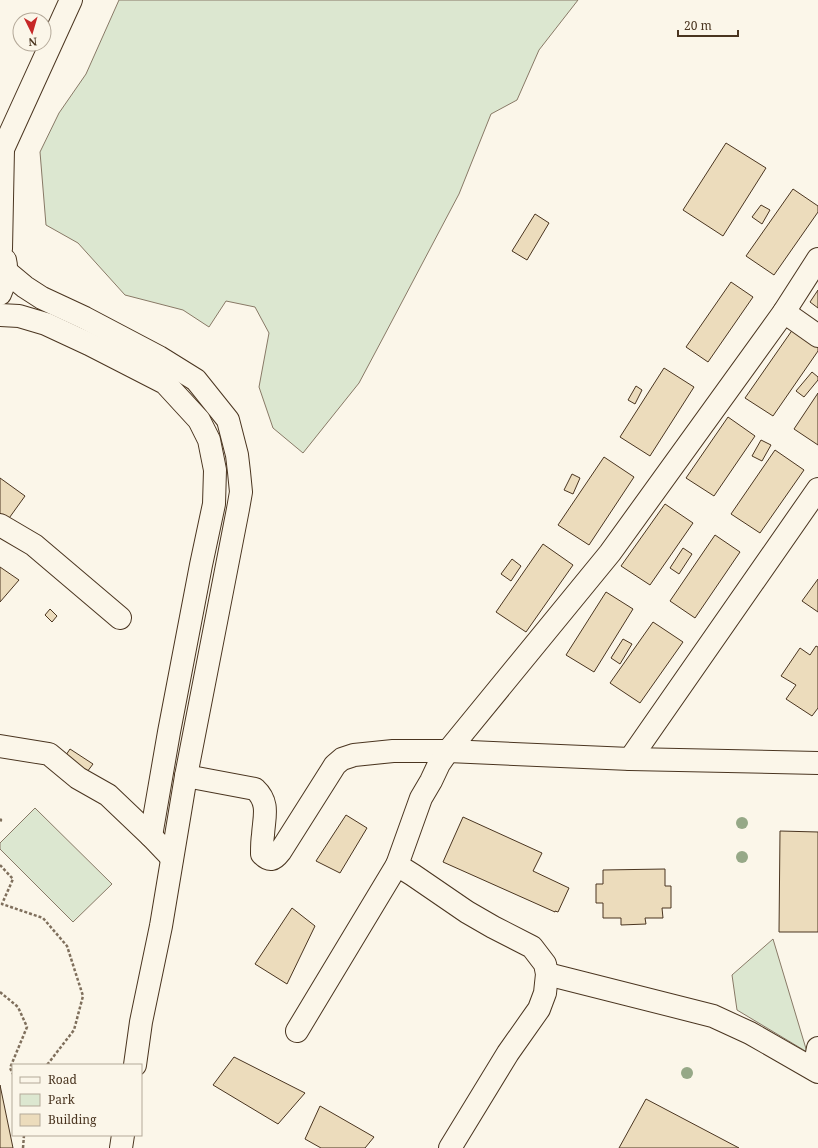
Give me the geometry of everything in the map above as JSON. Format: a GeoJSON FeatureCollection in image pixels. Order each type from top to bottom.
{"type":"FeatureCollection","features":[{"type":"Feature","properties":{"kind":"main road"},"geometry":{"type":"LineString","coordinates":[[0,294],[4,285],[6,272],[4,256],[0,249],[1,151],[71,0]]}},
{"type":"Feature","properties":{"kind":"main road"},"geometry":{"type":"LineString","coordinates":[[297,1032],[397,865],[421,798],[439,764],[610,553],[784,312],[818,259]]}},
{"type":"Feature","properties":{"kind":"main road"},"geometry":{"type":"LineString","coordinates":[[6,272],[42,298],[85,318],[153,354],[196,380],[228,420],[237,455],[240,492],[238,510],[186,776],[161,926],[135,1064]]}},
{"type":"Feature","properties":{"kind":"main road"},"geometry":{"type":"LineString","coordinates":[[784,312],[818,336]]}},
{"type":"Feature","properties":{"kind":"main road"},"geometry":{"type":"LineString","coordinates":[[0,315],[19,316],[46,324],[165,383],[199,420],[209,440],[215,470],[214,504],[169,732],[151,836]]}},
{"type":"Feature","properties":{"kind":"main road"},"geometry":{"type":"LineString","coordinates":[[199,420],[219,409]]}},
{"type":"Feature","properties":{"kind":"main road"},"geometry":{"type":"LineString","coordinates":[[630,759],[818,489]]}},
{"type":"Feature","properties":{"kind":"main road"},"geometry":{"type":"LineString","coordinates":[[0,525],[34,545],[120,618]]}},
{"type":"Feature","properties":{"kind":"main road"},"geometry":{"type":"LineString","coordinates":[[0,746],[49,754],[78,778],[108,795],[172,858]]}},
{"type":"Feature","properties":{"kind":"main road"},"geometry":{"type":"LineString","coordinates":[[186,776],[255,789],[260,793],[266,813],[262,854],[271,860],[276,858],[335,765],[354,755],[393,751],[448,751],[630,759],[818,763]]}},
{"type":"Feature","properties":{"kind":"main road"},"geometry":{"type":"LineString","coordinates":[[397,865],[493,928],[532,947],[545,964],[548,974],[545,993],[539,1009],[508,1053],[450,1148]]}},
{"type":"Feature","properties":{"kind":"main road"},"geometry":{"type":"LineString","coordinates":[[548,974],[713,1016],[750,1032],[816,1070],[818,1048]]}},
{"type":"Feature","properties":{"kind":"main road"},"geometry":{"type":"LineString","coordinates":[[121,1148],[123,1136]]}},
{"type":"Feature","properties":{"kind":"path"},"geometry":{"type":"LineString","coordinates":[[0,865],[13,878],[0,905],[43,918],[67,946],[83,996],[74,1030],[48,1064]]}},
{"type":"Feature","properties":{"kind":"path"},"geometry":{"type":"LineString","coordinates":[[0,992],[18,1007],[27,1028],[10,1068],[12,1072]]}},
{"type":"Feature","properties":{"kind":"path"},"geometry":{"type":"LineString","coordinates":[[23,1148],[24,1136]]}},
{"type":"Feature","properties":{"kind":"green space"},"geometry":{"type":"Polygon","coordinates":[[[119,0],[578,0],[539,50],[517,100],[491,114],[459,194],[359,383],[303,453],[273,428],[259,387],[269,333],[255,307],[226,301],[209,327],[183,310],[125,295],[78,243],[46,225],[40,152],[59,113],[86,74],[119,0]]]}},
{"type":"Feature","properties":{"kind":"green space"},"geometry":{"type":"Polygon","coordinates":[[[35,808],[112,884],[73,922],[0,849],[0,843],[35,808]]]}},
{"type":"Feature","properties":{"kind":"green space"},"geometry":{"type":"Polygon","coordinates":[[[773,939],[807,1052],[737,1010],[732,975],[773,939]]]}},
{"type":"Feature","properties":{"kind":"building"},"geometry":{"type":"Polygon","coordinates":[[[726,143],[766,168],[723,236],[683,210],[726,143]]]}},
{"type":"Feature","properties":{"kind":"building"},"geometry":{"type":"Polygon","coordinates":[[[793,189],[818,206],[818,212],[774,275],[746,256],[793,189]]]}},
{"type":"Feature","properties":{"kind":"building"},"geometry":{"type":"Polygon","coordinates":[[[761,205],[770,210],[762,224],[752,217],[761,205]]]}},
{"type":"Feature","properties":{"kind":"building"},"geometry":{"type":"Polygon","coordinates":[[[535,214],[549,223],[527,260],[512,251],[535,214]]]}},
{"type":"Feature","properties":{"kind":"building"},"geometry":{"type":"Polygon","coordinates":[[[731,282],[753,297],[708,362],[686,347],[731,282]]]}},
{"type":"Feature","properties":{"kind":"building"},"geometry":{"type":"Polygon","coordinates":[[[818,290],[818,308],[810,302],[818,290]]]}},
{"type":"Feature","properties":{"kind":"building"},"geometry":{"type":"Polygon","coordinates":[[[793,329],[818,346],[818,351],[773,416],[745,398],[793,329]]]}},
{"type":"Feature","properties":{"kind":"building"},"geometry":{"type":"Polygon","coordinates":[[[664,368],[694,387],[650,456],[620,437],[664,368]]]}},
{"type":"Feature","properties":{"kind":"building"},"geometry":{"type":"Polygon","coordinates":[[[812,372],[818,377],[818,380],[804,397],[796,391],[812,372]]]}},
{"type":"Feature","properties":{"kind":"building"},"geometry":{"type":"Polygon","coordinates":[[[636,386],[642,390],[635,404],[628,400],[636,386]]]}},
{"type":"Feature","properties":{"kind":"building"},"geometry":{"type":"Polygon","coordinates":[[[818,393],[818,445],[794,429],[818,393]]]}},
{"type":"Feature","properties":{"kind":"building"},"geometry":{"type":"Polygon","coordinates":[[[728,417],[755,436],[714,496],[686,478],[728,417]]]}},
{"type":"Feature","properties":{"kind":"building"},"geometry":{"type":"Polygon","coordinates":[[[761,440],[771,445],[762,461],[752,456],[761,440]]]}},
{"type":"Feature","properties":{"kind":"building"},"geometry":{"type":"Polygon","coordinates":[[[775,450],[804,470],[760,533],[731,514],[775,450]]]}},
{"type":"Feature","properties":{"kind":"building"},"geometry":{"type":"Polygon","coordinates":[[[604,457],[634,477],[589,545],[558,525],[604,457]]]}},
{"type":"Feature","properties":{"kind":"building"},"geometry":{"type":"Polygon","coordinates":[[[572,474],[580,478],[573,494],[564,490],[572,474]]]}},
{"type":"Feature","properties":{"kind":"building"},"geometry":{"type":"Polygon","coordinates":[[[0,478],[25,496],[7,521],[0,517],[0,478]]]}},
{"type":"Feature","properties":{"kind":"building"},"geometry":{"type":"Polygon","coordinates":[[[665,504],[693,523],[650,585],[621,566],[665,504]]]}},
{"type":"Feature","properties":{"kind":"building"},"geometry":{"type":"Polygon","coordinates":[[[715,535],[740,552],[695,618],[670,601],[715,535]]]}},
{"type":"Feature","properties":{"kind":"building"},"geometry":{"type":"Polygon","coordinates":[[[543,544],[573,565],[526,632],[496,612],[543,544]]]}},
{"type":"Feature","properties":{"kind":"building"},"geometry":{"type":"Polygon","coordinates":[[[683,548],[692,554],[679,574],[670,568],[683,548]]]}},
{"type":"Feature","properties":{"kind":"building"},"geometry":{"type":"Polygon","coordinates":[[[512,559],[521,566],[511,581],[501,574],[512,559]]]}},
{"type":"Feature","properties":{"kind":"building"},"geometry":{"type":"Polygon","coordinates":[[[0,567],[19,580],[0,602],[0,567]]]}},
{"type":"Feature","properties":{"kind":"building"},"geometry":{"type":"Polygon","coordinates":[[[818,579],[818,612],[802,601],[818,579]]]}},
{"type":"Feature","properties":{"kind":"building"},"geometry":{"type":"Polygon","coordinates":[[[606,592],[633,609],[594,672],[566,655],[606,592]]]}},
{"type":"Feature","properties":{"kind":"building"},"geometry":{"type":"Polygon","coordinates":[[[50,609],[57,616],[52,622],[45,615],[50,609]]]}},
{"type":"Feature","properties":{"kind":"building"},"geometry":{"type":"Polygon","coordinates":[[[653,622],[683,642],[640,703],[610,683],[653,622]]]}},
{"type":"Feature","properties":{"kind":"building"},"geometry":{"type":"Polygon","coordinates":[[[623,639],[632,644],[620,664],[611,658],[623,639]]]}},
{"type":"Feature","properties":{"kind":"building"},"geometry":{"type":"Polygon","coordinates":[[[816,646],[818,647],[818,708],[812,716],[786,699],[796,685],[781,676],[800,648],[810,655],[816,646]]]}},
{"type":"Feature","properties":{"kind":"building"},"geometry":{"type":"Polygon","coordinates":[[[70,749],[93,764],[84,776],[62,761],[70,749]]]}},
{"type":"Feature","properties":{"kind":"building"},"geometry":{"type":"Polygon","coordinates":[[[346,815],[367,828],[340,873],[316,861],[346,815]]]}},
{"type":"Feature","properties":{"kind":"building"},"geometry":{"type":"Polygon","coordinates":[[[463,817],[542,853],[533,871],[569,888],[558,912],[443,862],[463,817]]]}},
{"type":"Feature","properties":{"kind":"building"},"geometry":{"type":"Polygon","coordinates":[[[780,831],[818,832],[818,932],[779,932],[780,831]]]}},
{"type":"Feature","properties":{"kind":"building"},"geometry":{"type":"Polygon","coordinates":[[[665,869],[665,886],[671,886],[671,908],[662,908],[663,918],[645,918],[646,924],[621,925],[621,918],[603,918],[603,903],[596,903],[596,884],[603,884],[603,870],[665,869]]]}},
{"type":"Feature","properties":{"kind":"building"},"geometry":{"type":"Polygon","coordinates":[[[292,908],[315,926],[287,984],[255,964],[292,908]]]}},
{"type":"Feature","properties":{"kind":"building"},"geometry":{"type":"Polygon","coordinates":[[[234,1057],[305,1093],[278,1124],[213,1085],[234,1057]]]}},
{"type":"Feature","properties":{"kind":"building"},"geometry":{"type":"Polygon","coordinates":[[[0,1085],[13,1148],[0,1148],[0,1085]]]}},
{"type":"Feature","properties":{"kind":"building"},"geometry":{"type":"Polygon","coordinates":[[[646,1099],[739,1148],[619,1148],[646,1099]]]}},
{"type":"Feature","properties":{"kind":"building"},"geometry":{"type":"Polygon","coordinates":[[[320,1106],[374,1137],[365,1148],[321,1148],[305,1139],[320,1106]]]}}]}
